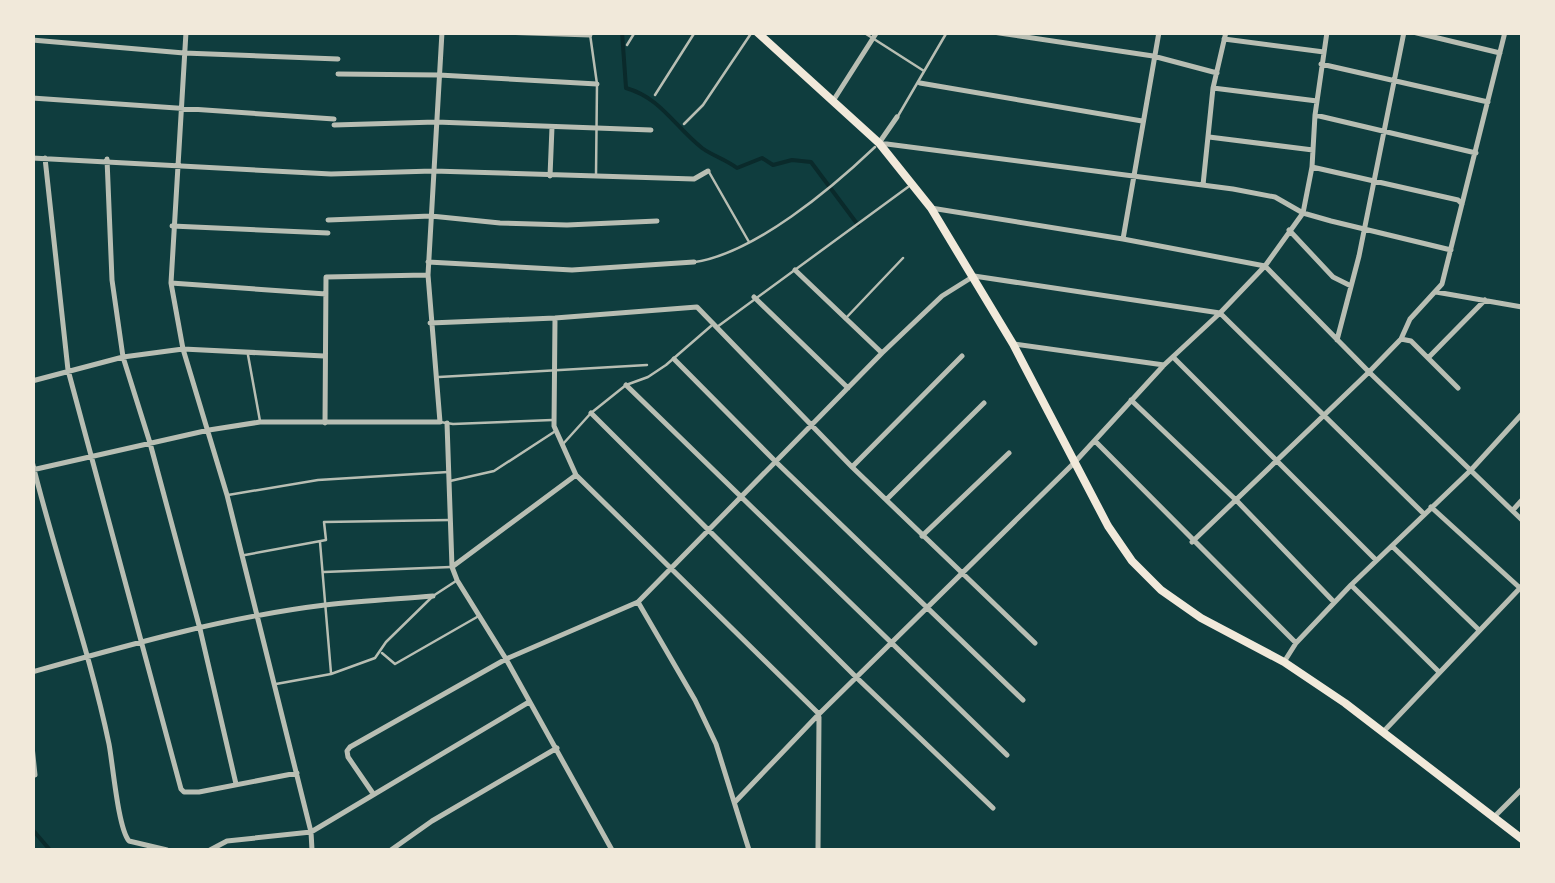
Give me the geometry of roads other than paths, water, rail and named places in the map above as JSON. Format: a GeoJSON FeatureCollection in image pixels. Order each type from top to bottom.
{"type":"FeatureCollection","features":[{"type":"Feature","properties":{"kind":"main road"},"geometry":{"type":"LineString","coordinates":[[755,32],[879,143],[913,183],[974,276],[1124,549],[1162,590],[1202,618],[1284,662],[1384,731],[1522,838]]}},
{"type":"Feature","properties":{"kind":"street"},"geometry":{"type":"LineString","coordinates":[[186,32],[171,282],[183,349],[227,494],[276,684],[312,850]]}},
{"type":"Feature","properties":{"kind":"street"},"geometry":{"type":"LineString","coordinates":[[442,32],[428,275],[436,377],[450,472],[452,567],[612,850]]}},
{"type":"Feature","properties":{"kind":"street"},"geometry":{"type":"LineString","coordinates":[[499,32],[590,34]]}},
{"type":"Feature","properties":{"kind":"street"},"geometry":{"type":"LineString","coordinates":[[994,32],[1153,56],[1217,73]]}},
{"type":"Feature","properties":{"kind":"street"},"geometry":{"type":"LineString","coordinates":[[1123,239],[1159,32]]}},
{"type":"Feature","properties":{"kind":"street"},"geometry":{"type":"LineString","coordinates":[[735,802],[1074,463],[1130,400],[1264,266],[1302,213],[1312,168],[1327,32]]}},
{"type":"Feature","properties":{"kind":"street"},"geometry":{"type":"LineString","coordinates":[[1337,340],[1386,130],[1404,32]]}},
{"type":"Feature","properties":{"kind":"street"},"geometry":{"type":"LineString","coordinates":[[1413,32],[1500,53]]}},
{"type":"Feature","properties":{"kind":"street"},"geometry":{"type":"LineString","coordinates":[[1192,542],[1401,339],[1410,319],[1442,284],[1505,32]]}},
{"type":"Feature","properties":{"kind":"street"},"geometry":{"type":"LineString","coordinates":[[833,101],[875,36]]}},
{"type":"Feature","properties":{"kind":"street"},"geometry":{"type":"LineString","coordinates":[[1203,185],[1214,88],[1225,36],[1324,52]]}},
{"type":"Feature","properties":{"kind":"street"},"geometry":{"type":"LineString","coordinates":[[32,40],[184,53],[338,59]]}},
{"type":"Feature","properties":{"kind":"street"},"geometry":{"type":"LineString","coordinates":[[1321,64],[1488,102]]}},
{"type":"Feature","properties":{"kind":"street"},"geometry":{"type":"LineString","coordinates":[[338,74],[440,74],[596,84]]}},
{"type":"Feature","properties":{"kind":"street"},"geometry":{"type":"LineString","coordinates":[[920,83],[1142,121]]}},
{"type":"Feature","properties":{"kind":"street"},"geometry":{"type":"LineString","coordinates":[[1214,88],[1317,100]]}},
{"type":"Feature","properties":{"kind":"street"},"geometry":{"type":"LineString","coordinates":[[32,98],[334,122],[651,130]]}},
{"type":"Feature","properties":{"kind":"street"},"geometry":{"type":"LineString","coordinates":[[1315,115],[1476,153]]}},
{"type":"Feature","properties":{"kind":"street"},"geometry":{"type":"LineString","coordinates":[[897,117],[879,143],[1136,175],[1276,198],[1302,213],[1451,250]]}},
{"type":"Feature","properties":{"kind":"street"},"geometry":{"type":"LineString","coordinates":[[550,176],[552,128]]}},
{"type":"Feature","properties":{"kind":"street"},"geometry":{"type":"LineString","coordinates":[[1208,137],[1313,150]]}},
{"type":"Feature","properties":{"kind":"street"},"geometry":{"type":"LineString","coordinates":[[32,158],[331,174],[433,172],[694,179],[708,171]]}},
{"type":"Feature","properties":{"kind":"street"},"geometry":{"type":"LineString","coordinates":[[45,158],[68,370],[181,789],[200,792],[298,774]]}},
{"type":"Feature","properties":{"kind":"street"},"geometry":{"type":"LineString","coordinates":[[107,160],[112,280],[123,357],[200,629],[236,784]]}},
{"type":"Feature","properties":{"kind":"street"},"geometry":{"type":"LineString","coordinates":[[1312,168],[1462,204]]}},
{"type":"Feature","properties":{"kind":"street"},"geometry":{"type":"LineString","coordinates":[[931,208],[1264,266],[1522,520]]}},
{"type":"Feature","properties":{"kind":"street"},"geometry":{"type":"LineString","coordinates":[[328,220],[431,216],[568,226],[656,221]]}},
{"type":"Feature","properties":{"kind":"street"},"geometry":{"type":"LineString","coordinates":[[172,226],[328,232]]}},
{"type":"Feature","properties":{"kind":"street"},"geometry":{"type":"LineString","coordinates":[[1288,230],[1332,277],[1351,286]]}},
{"type":"Feature","properties":{"kind":"street"},"geometry":{"type":"LineString","coordinates":[[428,262],[572,270],[694,262]]}},
{"type":"Feature","properties":{"kind":"street"},"geometry":{"type":"LineString","coordinates":[[794,270],[882,353]]}},
{"type":"Feature","properties":{"kind":"street"},"geometry":{"type":"LineString","coordinates":[[325,423],[326,277],[428,275]]}},
{"type":"Feature","properties":{"kind":"street"},"geometry":{"type":"LineString","coordinates":[[372,792],[347,751],[506,658],[638,602],[882,353],[942,296],[974,276],[1220,314],[1424,514]]}},
{"type":"Feature","properties":{"kind":"street"},"geometry":{"type":"LineString","coordinates":[[171,282],[326,294]]}},
{"type":"Feature","properties":{"kind":"street"},"geometry":{"type":"LineString","coordinates":[[1436,292],[1522,307]]}},
{"type":"Feature","properties":{"kind":"street"},"geometry":{"type":"LineString","coordinates":[[754,298],[848,388]]}},
{"type":"Feature","properties":{"kind":"street"},"geometry":{"type":"LineString","coordinates":[[1428,358],[1485,300]]}},
{"type":"Feature","properties":{"kind":"street"},"geometry":{"type":"LineString","coordinates":[[430,323],[697,306],[852,467],[1034,643]]}},
{"type":"Feature","properties":{"kind":"street"},"geometry":{"type":"LineString","coordinates":[[555,318],[555,431],[576,474],[819,714],[818,850]]}},
{"type":"Feature","properties":{"kind":"street"},"geometry":{"type":"LineString","coordinates":[[1401,339],[1412,341],[1458,388]]}},
{"type":"Feature","properties":{"kind":"street"},"geometry":{"type":"LineString","coordinates":[[1013,344],[1164,365]]}},
{"type":"Feature","properties":{"kind":"street"},"geometry":{"type":"LineString","coordinates":[[32,381],[123,357],[183,349],[324,356]]}},
{"type":"Feature","properties":{"kind":"street"},"geometry":{"type":"LineString","coordinates":[[852,467],[962,356]]}},
{"type":"Feature","properties":{"kind":"street"},"geometry":{"type":"LineString","coordinates":[[1172,357],[1376,560]]}},
{"type":"Feature","properties":{"kind":"street"},"geometry":{"type":"LineString","coordinates":[[674,359],[1023,700]]}},
{"type":"Feature","properties":{"kind":"street"},"geometry":{"type":"LineString","coordinates":[[626,384],[1006,755]]}},
{"type":"Feature","properties":{"kind":"street"},"geometry":{"type":"LineString","coordinates":[[1130,400],[1335,603]]}},
{"type":"Feature","properties":{"kind":"street"},"geometry":{"type":"LineString","coordinates":[[886,500],[984,403]]}},
{"type":"Feature","properties":{"kind":"street"},"geometry":{"type":"LineString","coordinates":[[591,413],[708,532],[994,808]]}},
{"type":"Feature","properties":{"kind":"street"},"geometry":{"type":"LineString","coordinates":[[1284,662],[1351,585],[1472,470],[1522,414]]}},
{"type":"Feature","properties":{"kind":"street"},"geometry":{"type":"LineString","coordinates":[[34,470],[260,422],[444,422]]}},
{"type":"Feature","properties":{"kind":"street"},"geometry":{"type":"LineString","coordinates":[[1095,441],[1296,644]]}},
{"type":"Feature","properties":{"kind":"street"},"geometry":{"type":"LineString","coordinates":[[922,536],[1009,453]]}},
{"type":"Feature","properties":{"kind":"street"},"geometry":{"type":"LineString","coordinates":[[32,461],[90,656],[116,778],[123,835],[128,841],[167,850]]}},
{"type":"Feature","properties":{"kind":"street"},"geometry":{"type":"LineString","coordinates":[[452,567],[576,474]]}},
{"type":"Feature","properties":{"kind":"street"},"geometry":{"type":"LineString","coordinates":[[1513,510],[1522,500]]}},
{"type":"Feature","properties":{"kind":"street"},"geometry":{"type":"LineString","coordinates":[[1384,731],[1522,587],[1431,507]]}},
{"type":"Feature","properties":{"kind":"street"},"geometry":{"type":"LineString","coordinates":[[1392,547],[1479,630]]}},
{"type":"Feature","properties":{"kind":"street"},"geometry":{"type":"LineString","coordinates":[[1351,585],[1438,672]]}},
{"type":"Feature","properties":{"kind":"street"},"geometry":{"type":"LineString","coordinates":[[32,672],[259,616],[324,605],[432,596]]}},
{"type":"Feature","properties":{"kind":"street"},"geometry":{"type":"LineString","coordinates":[[638,602],[716,744],[749,850]]}},
{"type":"Feature","properties":{"kind":"street"},"geometry":{"type":"LineString","coordinates":[[210,850],[227,841],[311,832],[372,792],[529,702]]}},
{"type":"Feature","properties":{"kind":"street"},"geometry":{"type":"LineString","coordinates":[[32,746],[36,774]]}},
{"type":"Feature","properties":{"kind":"street"},"geometry":{"type":"LineString","coordinates":[[391,850],[557,748]]}},
{"type":"Feature","properties":{"kind":"street"},"geometry":{"type":"LineString","coordinates":[[1496,815],[1522,788]]}},
{"type":"Feature","properties":{"kind":"street"},"geometry":{"type":"LineString","coordinates":[[404,841],[412,850]]}},
{"type":"Feature","properties":{"kind":"lane"},"geometry":{"type":"LineString","coordinates":[[627,45],[635,32]]}},
{"type":"Feature","properties":{"kind":"lane"},"geometry":{"type":"LineString","coordinates":[[655,95],[695,32]]}},
{"type":"Feature","properties":{"kind":"lane"},"geometry":{"type":"LineString","coordinates":[[684,124],[703,105],[755,32]]}},
{"type":"Feature","properties":{"kind":"lane"},"geometry":{"type":"LineString","coordinates":[[863,32],[875,36],[925,72]]}},
{"type":"Feature","properties":{"kind":"lane"},"geometry":{"type":"LineString","coordinates":[[897,117],[920,83],[945,33]]}},
{"type":"Feature","properties":{"kind":"lane"},"geometry":{"type":"LineString","coordinates":[[590,34],[596,84],[596,176]]}},
{"type":"Feature","properties":{"kind":"lane"},"geometry":{"type":"LineString","coordinates":[[694,262],[726,256],[749,242],[831,188],[879,143]]}},
{"type":"Feature","properties":{"kind":"lane"},"geometry":{"type":"LineString","coordinates":[[708,171],[749,242]]}},
{"type":"Feature","properties":{"kind":"lane"},"geometry":{"type":"LineString","coordinates":[[560,446],[626,384],[648,377],[674,359],[913,183]]}},
{"type":"Feature","properties":{"kind":"lane"},"geometry":{"type":"LineString","coordinates":[[845,319],[903,258]]}},
{"type":"Feature","properties":{"kind":"lane"},"geometry":{"type":"LineString","coordinates":[[247,350],[260,422]]}},
{"type":"Feature","properties":{"kind":"lane"},"geometry":{"type":"LineString","coordinates":[[436,377],[647,365]]}},
{"type":"Feature","properties":{"kind":"lane"},"geometry":{"type":"LineString","coordinates":[[444,422],[554,420]]}},
{"type":"Feature","properties":{"kind":"lane"},"geometry":{"type":"LineString","coordinates":[[450,481],[494,472],[555,431]]}},
{"type":"Feature","properties":{"kind":"lane"},"geometry":{"type":"LineString","coordinates":[[227,494],[318,480],[450,472]]}},
{"type":"Feature","properties":{"kind":"lane"},"geometry":{"type":"LineString","coordinates":[[242,555],[326,540],[324,522],[452,520]]}},
{"type":"Feature","properties":{"kind":"lane"},"geometry":{"type":"LineString","coordinates":[[320,542],[331,674]]}},
{"type":"Feature","properties":{"kind":"lane"},"geometry":{"type":"LineString","coordinates":[[322,572],[452,567]]}},
{"type":"Feature","properties":{"kind":"lane"},"geometry":{"type":"LineString","coordinates":[[276,684],[364,664],[381,652],[386,642],[432,596],[457,580]]}},
{"type":"Feature","properties":{"kind":"lane"},"geometry":{"type":"LineString","coordinates":[[381,652],[395,664],[478,616]]}},
{"type":"Feature","properties":{"kind":"waterway"},"geometry":{"type":"LineString","coordinates":[[622,32],[626,88],[649,98],[702,148],[737,168],[762,158],[773,165],[792,160],[811,162],[858,225]]}},
{"type":"Feature","properties":{"kind":"waterway"},"geometry":{"type":"LineString","coordinates":[[32,829],[50,850]]}}]}
